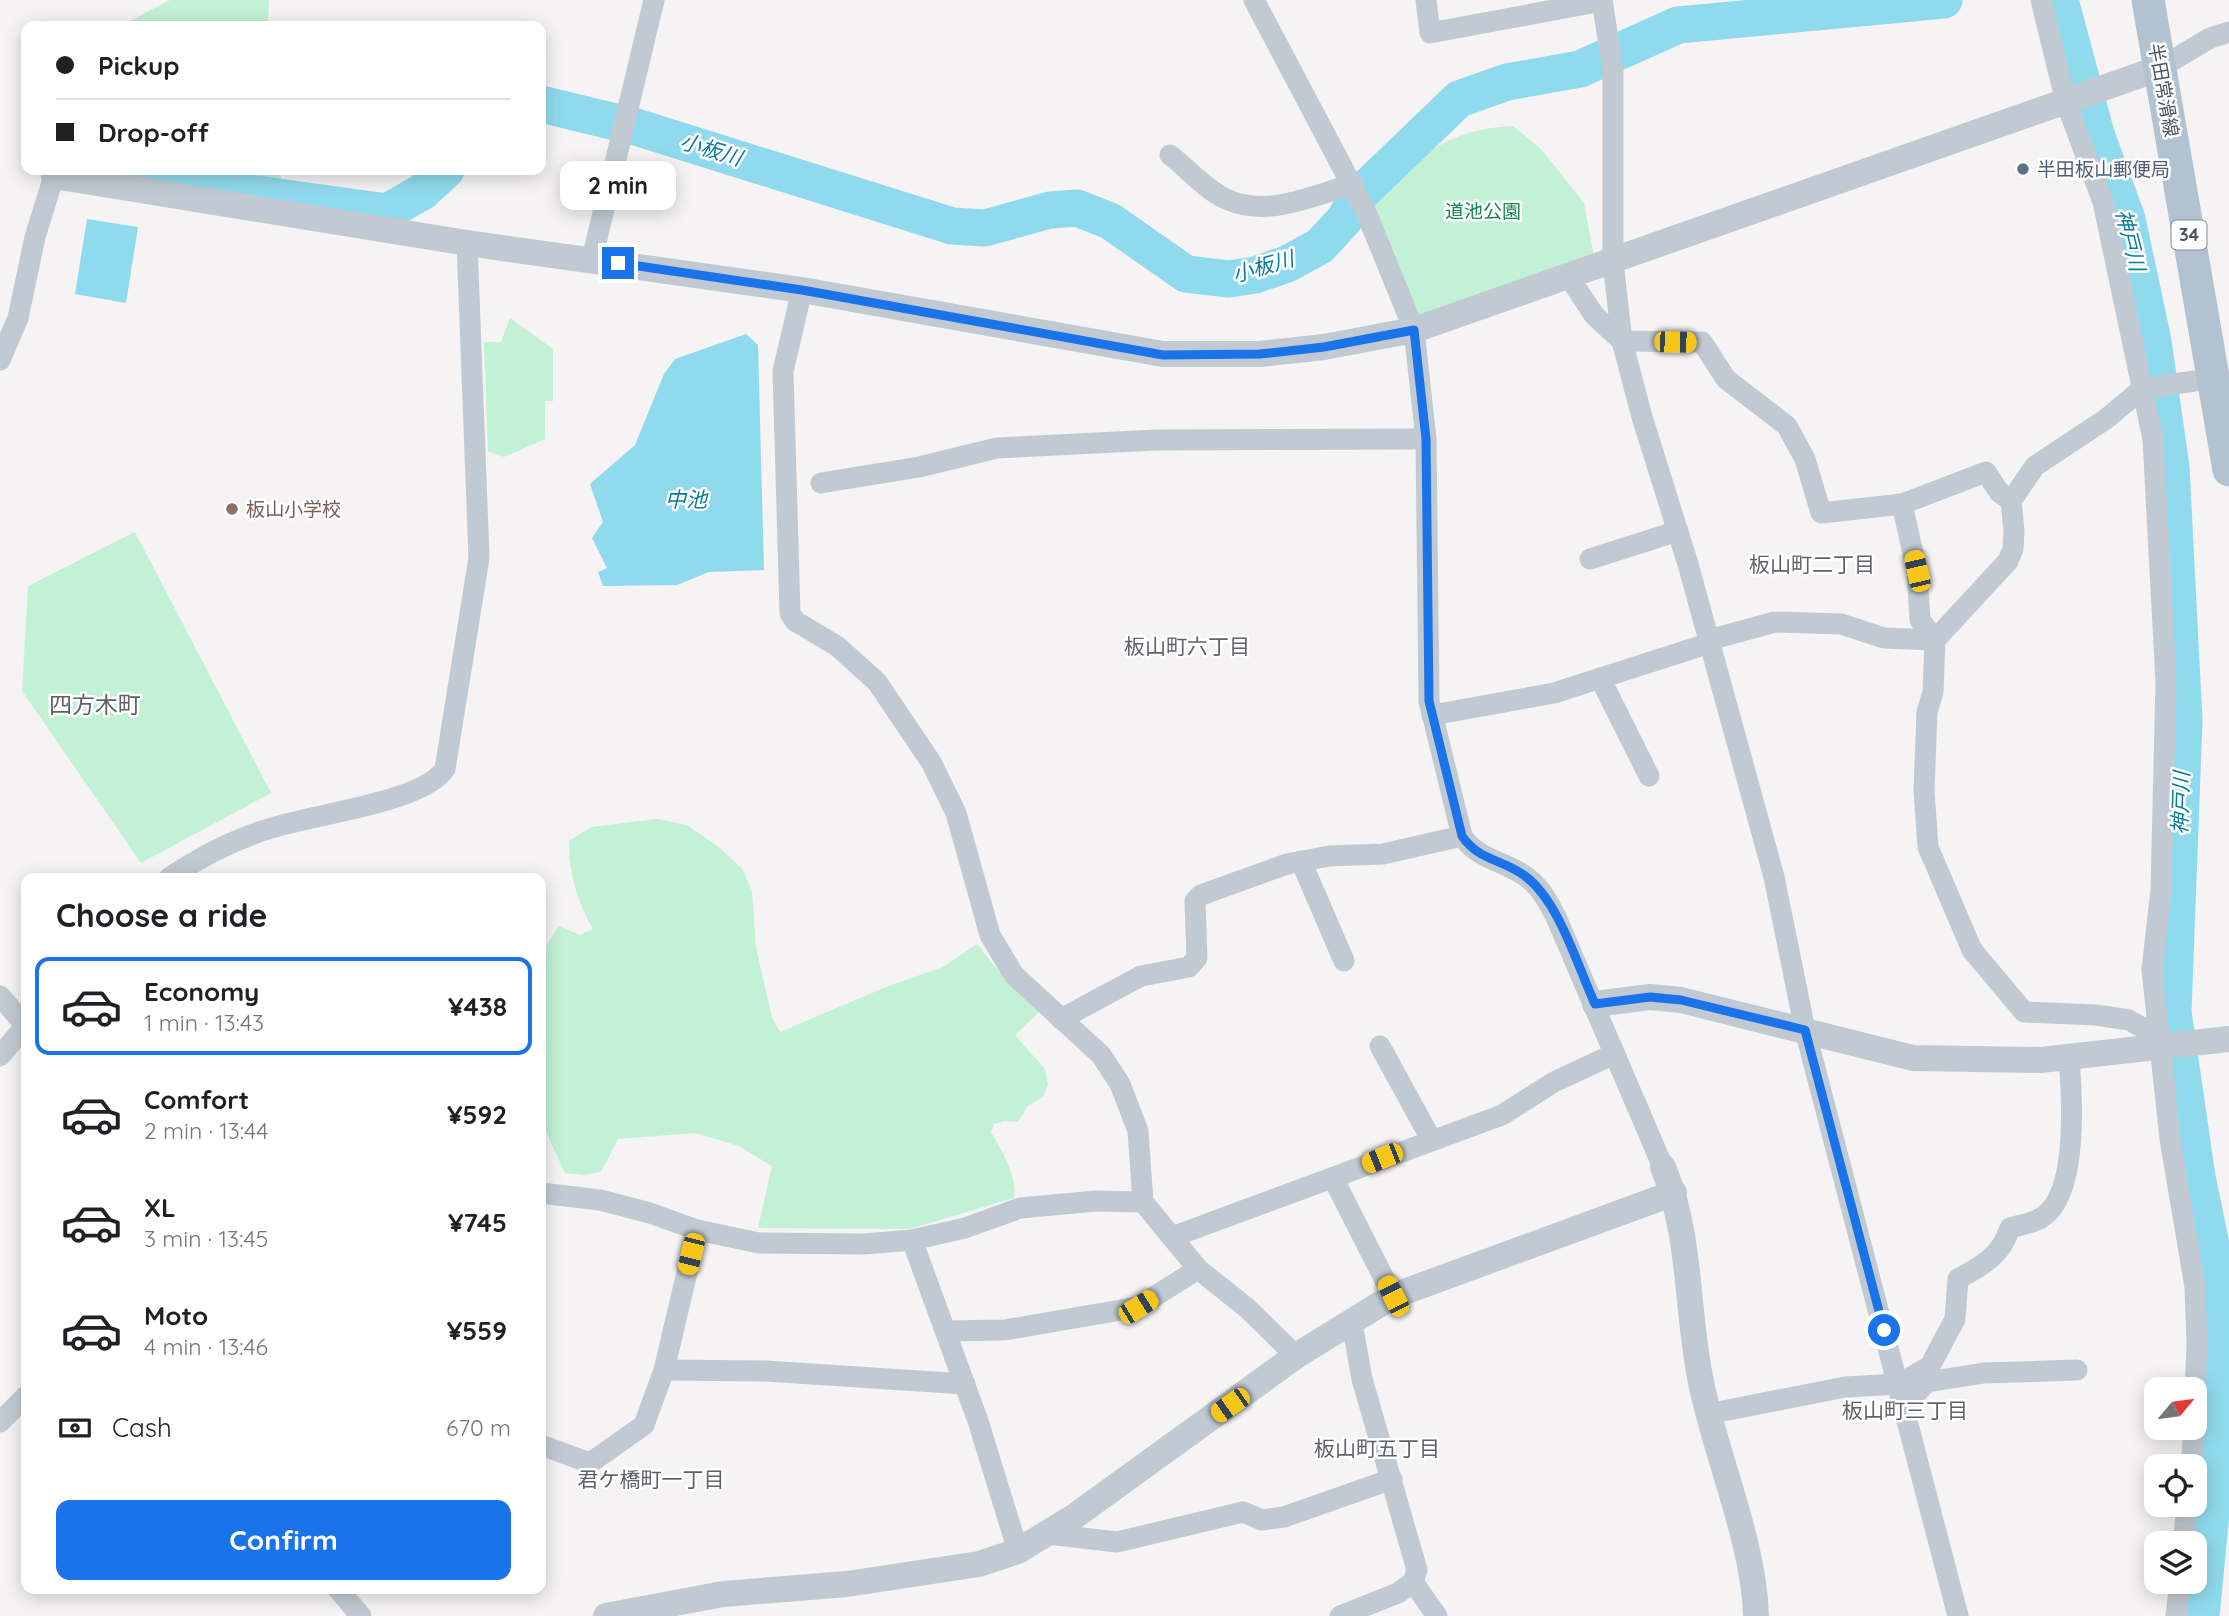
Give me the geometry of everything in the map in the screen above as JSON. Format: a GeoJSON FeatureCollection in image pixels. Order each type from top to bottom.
{"type":"FeatureCollection","features":[{"type":"Feature","properties":{"kind":"main road","name":"半田常滑線"},"geometry":{"type":"LineString","coordinates":[[2148,0],[2160,68],[2199,380],[2229,470]]}},
{"type":"Feature","properties":{"kind":"street"},"geometry":{"type":"LineString","coordinates":[[592,259],[618,141],[654,0]]}},
{"type":"Feature","properties":{"kind":"street"},"geometry":{"type":"LineString","coordinates":[[1254,0],[1353,184],[1414,330],[1426,439],[1429,701],[1462,836],[1472,850],[1524,874],[1542,891],[1595,1004],[1674,1192],[1689,1265],[1695,1348],[1708,1414],[1749,1564],[1756,1616]]}},
{"type":"Feature","properties":{"kind":"street"},"geometry":{"type":"LineString","coordinates":[[1426,0],[1430,33],[1602,0],[1612,71],[1613,262],[1622,341],[1774,877],[1805,1030],[1958,1616]]}},
{"type":"Feature","properties":{"kind":"street"},"geometry":{"type":"LineString","coordinates":[[2041,0],[2069,101],[2103,202],[2145,388],[2153,439],[2166,682],[2161,890],[2152,970],[2195,1287],[2196,1377]]}},
{"type":"Feature","properties":{"kind":"street"},"geometry":{"type":"LineString","coordinates":[[0,360],[18,318],[35,237],[54,176],[467,243],[802,290],[1163,355],[1260,354],[1324,347],[1414,330],[1613,262],[2107,89],[2160,68],[2210,38],[2229,32]]}},
{"type":"Feature","properties":{"kind":"street"},"geometry":{"type":"LineString","coordinates":[[1170,155],[1224,198],[1248,206],[1279,206],[1353,184]]}},
{"type":"Feature","properties":{"kind":"street"},"geometry":{"type":"LineString","coordinates":[[176,873],[208,851],[275,827],[409,793],[438,779],[445,769],[479,558],[467,243]]}},
{"type":"Feature","properties":{"kind":"street"},"geometry":{"type":"LineString","coordinates":[[1569,277],[1594,315],[1622,341],[1702,342],[1726,379],[1787,426],[1805,459],[1821,513],[1902,504],[1986,472],[1999,492],[2011,501]]}},
{"type":"Feature","properties":{"kind":"street"},"geometry":{"type":"LineString","coordinates":[[802,290],[783,371],[790,613],[795,621],[836,646],[877,682],[931,762],[956,813],[990,935],[1014,975],[1101,1055],[1120,1084],[1138,1131],[1143,1202],[1198,1269],[1247,1308],[1296,1356]]}},
{"type":"Feature","properties":{"kind":"street"},"geometry":{"type":"LineString","coordinates":[[2160,1044],[2129,1020],[2095,1015],[2024,1012],[1972,950],[1928,846],[1925,765],[1935,640],[2008,561],[2014,531],[2011,501],[2035,466],[2106,419],[2145,388],[2199,380]]}},
{"type":"Feature","properties":{"kind":"street"},"geometry":{"type":"LineString","coordinates":[[821,483],[919,467],[997,447],[1156,440],[1426,439]]}},
{"type":"Feature","properties":{"kind":"street"},"geometry":{"type":"LineString","coordinates":[[1902,504],[1917,571],[1920,620],[1935,640]]}},
{"type":"Feature","properties":{"kind":"street"},"geometry":{"type":"LineString","coordinates":[[1590,559],[1678,531]]}},
{"type":"Feature","properties":{"kind":"street"},"geometry":{"type":"LineString","coordinates":[[1432,716],[1537,697],[1776,622],[1841,624],[1884,638],[1935,640]]}},
{"type":"Feature","properties":{"kind":"street"},"geometry":{"type":"LineString","coordinates":[[1600,678],[1649,776]]}},
{"type":"Feature","properties":{"kind":"street"},"geometry":{"type":"LineString","coordinates":[[1061,1019],[1141,976],[1189,967],[1197,958],[1195,901],[1201,895],[1301,861],[1329,856],[1383,854],[1462,836]]}},
{"type":"Feature","properties":{"kind":"street"},"geometry":{"type":"LineString","coordinates":[[1301,861],[1344,961]]}},
{"type":"Feature","properties":{"kind":"street"},"geometry":{"type":"LineString","coordinates":[[0,996],[21,1020]]}},
{"type":"Feature","properties":{"kind":"street"},"geometry":{"type":"LineString","coordinates":[[1595,1004],[1650,997],[1681,1000],[1913,1058],[2041,1060],[2160,1044],[2229,1039]]}},
{"type":"Feature","properties":{"kind":"street"},"geometry":{"type":"LineString","coordinates":[[0,1056],[21,1032]]}},
{"type":"Feature","properties":{"kind":"street"},"geometry":{"type":"LineString","coordinates":[[1380,1046],[1431,1139]]}},
{"type":"Feature","properties":{"kind":"street"},"geometry":{"type":"LineString","coordinates":[[1172,1237],[1431,1139],[1502,1115],[1554,1082],[1614,1054]]}},
{"type":"Feature","properties":{"kind":"street"},"geometry":{"type":"LineString","coordinates":[[1708,1414],[1845,1387],[1899,1384],[1930,1366],[1955,1319],[1958,1279],[1995,1257],[2004,1246],[2010,1228],[2042,1218],[2053,1206],[2066,1178],[2073,1103],[2069,1057]]}},
{"type":"Feature","properties":{"kind":"street"},"geometry":{"type":"LineString","coordinates":[[1333,1178],[1393,1296]]}},
{"type":"Feature","properties":{"kind":"street"},"geometry":{"type":"LineString","coordinates":[[606,1616],[723,1594],[847,1584],[979,1564],[1018,1551],[1048,1534],[1296,1356],[1393,1296],[1674,1192]]}},
{"type":"Feature","properties":{"kind":"street"},"geometry":{"type":"LineString","coordinates":[[546,1194],[600,1200],[650,1213],[697,1230],[759,1243],[864,1244],[912,1240],[965,1228],[1020,1208],[1096,1201],[1143,1202]]}},
{"type":"Feature","properties":{"kind":"street"},"geometry":{"type":"LineString","coordinates":[[546,1447],[590,1462],[644,1425],[664,1370],[697,1230]]}},
{"type":"Feature","properties":{"kind":"street"},"geometry":{"type":"LineString","coordinates":[[912,1240],[965,1384],[1018,1551]]}},
{"type":"Feature","properties":{"kind":"street"},"geometry":{"type":"LineString","coordinates":[[945,1331],[1005,1330],[1138,1307],[1198,1269]]}},
{"type":"Feature","properties":{"kind":"street"},"geometry":{"type":"LineString","coordinates":[[1340,1616],[1398,1593],[1413,1582],[1417,1570],[1362,1379],[1352,1323]]}},
{"type":"Feature","properties":{"kind":"street"},"geometry":{"type":"LineString","coordinates":[[664,1370],[766,1371],[965,1384]]}},
{"type":"Feature","properties":{"kind":"street"},"geometry":{"type":"LineString","coordinates":[[1905,1406],[1927,1382],[1984,1373],[2077,1370]]}},
{"type":"Feature","properties":{"kind":"street"},"geometry":{"type":"LineString","coordinates":[[0,1423],[21,1401]]}},
{"type":"Feature","properties":{"kind":"street"},"geometry":{"type":"LineString","coordinates":[[1048,1534],[1117,1542],[1243,1512],[1262,1520],[1284,1517],[1392,1479]]}},
{"type":"Feature","properties":{"kind":"street"},"geometry":{"type":"LineString","coordinates":[[1413,1582],[1437,1616]]}},
{"type":"Feature","properties":{"kind":"street"},"geometry":{"type":"LineString","coordinates":[[342,1594],[360,1616]]}},
{"type":"Feature","properties":{"kind":"street"},"geometry":{"type":"LineString","coordinates":[[2176,1616],[2179,1594]]}},
{"type":"Feature","properties":{"kind":"green space"},"geometry":{"type":"Polygon","coordinates":[[[170,0],[269,0],[268,21],[130,21],[170,0]]]}},
{"type":"Feature","properties":{"kind":"green space","name":"道池公園"},"geometry":{"type":"Polygon","coordinates":[[[1513,126],[1541,149],[1584,203],[1594,257],[1419,319],[1371,196],[1420,158],[1452,139],[1490,128],[1513,126]]]}},
{"type":"Feature","properties":{"kind":"green space"},"geometry":{"type":"Polygon","coordinates":[[[160,175],[281,175],[281,193],[160,175]]]}},
{"type":"Feature","properties":{"kind":"green space"},"geometry":{"type":"Polygon","coordinates":[[[510,318],[553,349],[553,401],[545,401],[545,439],[504,457],[488,451],[484,342],[501,342],[510,318]]]}},
{"type":"Feature","properties":{"kind":"green space"},"geometry":{"type":"Polygon","coordinates":[[[135,532],[271,793],[141,863],[22,691],[28,586],[135,532]]]}},
{"type":"Feature","properties":{"kind":"green space"},"geometry":{"type":"Polygon","coordinates":[[[657,819],[687,825],[720,848],[742,869],[752,891],[756,948],[772,1017],[780,1032],[886,987],[943,967],[977,944],[1005,979],[1039,1012],[1015,1035],[1045,1069],[1048,1085],[1043,1097],[1028,1106],[1018,1122],[1004,1121],[994,1124],[991,1132],[1011,1172],[1014,1198],[910,1229],[758,1228],[772,1166],[739,1146],[695,1133],[618,1139],[601,1172],[584,1175],[565,1173],[546,1132],[546,946],[559,926],[580,935],[593,929],[575,886],[569,841],[591,827],[657,819]]]}},
{"type":"Feature","properties":{"kind":"water"},"geometry":{"type":"Polygon","coordinates":[[[87,219],[138,227],[126,303],[75,294],[87,219]]]}},
{"type":"Feature","properties":{"kind":"water","name":"中池"},"geometry":{"type":"Polygon","coordinates":[[[746,334],[758,345],[764,570],[709,572],[677,585],[603,586],[598,572],[607,568],[592,538],[603,522],[590,484],[635,445],[664,374],[675,359],[746,334]]]}},
{"type":"Feature","properties":{"kind":"waterway","name":"小板川"},"geometry":{"type":"LineString","coordinates":[[546,105],[636,127],[952,226],[985,228],[1050,210],[1077,208],[1110,221],[1186,274],[1229,279],[1255,275],[1287,264],[1320,246],[1344,220],[1360,194],[1459,99],[1507,82],[1580,69],[1678,25],[1944,0]]}},
{"type":"Feature","properties":{"kind":"waterway","name":"神戸川"},"geometry":{"type":"LineString","coordinates":[[2060,0],[2096,134],[2127,219],[2153,341],[2171,467],[2184,721],[2173,1012],[2197,1177],[2211,1245],[2221,1383],[2220,1420],[2201,1616]]}},
{"type":"Feature","properties":{"kind":"waterway","name":"小板川"},"geometry":{"type":"LineString","coordinates":[[140,178],[387,212],[422,192],[441,175]]}},
{"type":"Feature","properties":{"kind":"place","name":"半田板山郵便局"},"geometry":{"type":"Point","coordinates":[2023,169]}},
{"type":"Feature","properties":{"kind":"place","name":"板山小学校"},"geometry":{"type":"Point","coordinates":[232,509]}},
{"type":"Feature","properties":{"kind":"district","name":"板山町二丁目"},"geometry":{"type":"Point","coordinates":[1812,565]}},
{"type":"Feature","properties":{"kind":"district","name":"板山町六丁目"},"geometry":{"type":"Point","coordinates":[1187,647]}},
{"type":"Feature","properties":{"kind":"district","name":"四方木町"},"geometry":{"type":"Point","coordinates":[95,705]}},
{"type":"Feature","properties":{"kind":"district","name":"板山町三丁目"},"geometry":{"type":"Point","coordinates":[1905,1411]}},
{"type":"Feature","properties":{"kind":"district","name":"板山町五丁目"},"geometry":{"type":"Point","coordinates":[1377,1449]}},
{"type":"Feature","properties":{"kind":"district","name":"君ケ橋町一丁目"},"geometry":{"type":"Point","coordinates":[651,1480]}},
{"type":"Feature","properties":{"kind":"route"},"geometry":{"type":"LineString","coordinates":[[618,263],[802,290],[1163,355],[1260,354],[1324,347],[1414,330],[1423,387],[1426,439],[1429,701],[1462,836],[1472,850],[1524,874],[1542,891],[1595,1004],[1650,997],[1681,1000],[1805,1030],[1884,1330]]}}]}
